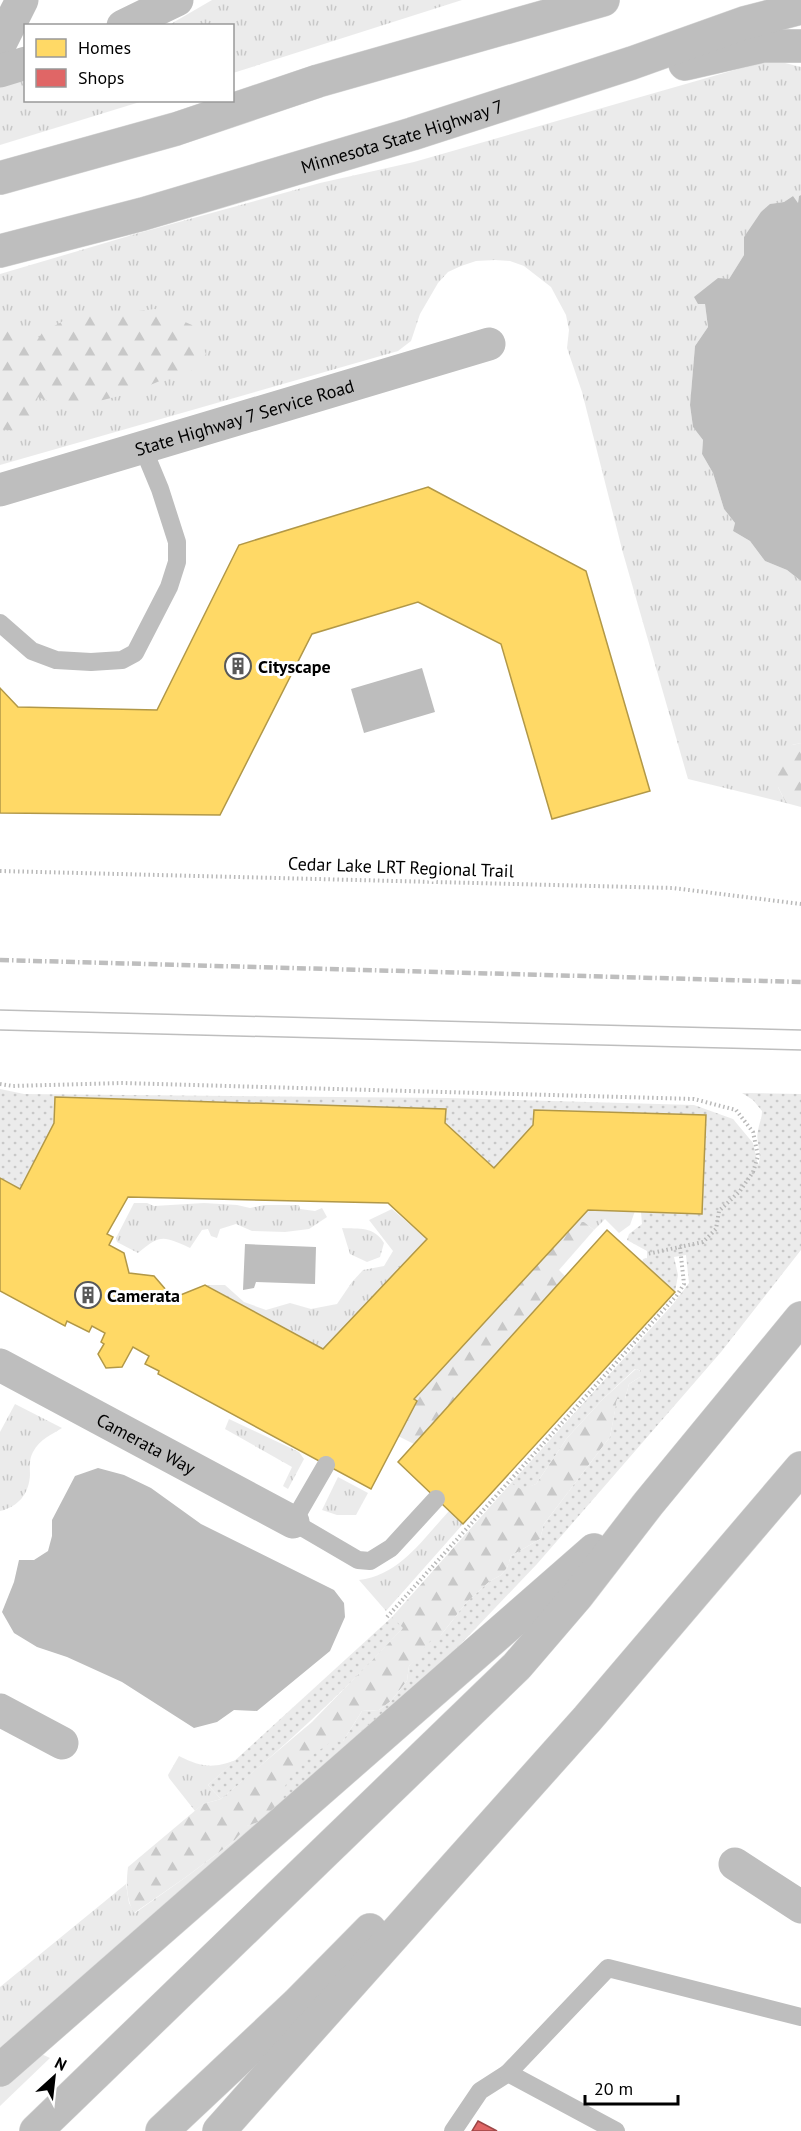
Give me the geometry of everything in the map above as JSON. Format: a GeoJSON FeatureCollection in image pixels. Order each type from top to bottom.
{"type":"FeatureCollection","features":[{"type":"Feature","properties":{"kind":"main road"},"geometry":{"type":"LineString","coordinates":[[0,44],[22,0]]}},
{"type":"Feature","properties":{"kind":"main road"},"geometry":{"type":"LineString","coordinates":[[127,24],[177,0]]}},
{"type":"Feature","properties":{"kind":"main road"},"geometry":{"type":"LineString","coordinates":[[426,51],[543,0]]}},
{"type":"Feature","properties":{"kind":"main road"},"geometry":{"type":"LineString","coordinates":[[0,178],[176,129],[318,81],[603,0]]}},
{"type":"Feature","properties":{"kind":"main road","name":"Minnesota State Highway 7"},"geometry":{"type":"LineString","coordinates":[[0,251],[143,214],[412,134],[632,63],[744,23],[801,8]]}},
{"type":"Feature","properties":{"kind":"main road"},"geometry":{"type":"LineString","coordinates":[[412,134],[451,136],[546,109],[696,60],[763,46],[801,46]]}},
{"type":"Feature","properties":{"kind":"main road"},"geometry":{"type":"LineString","coordinates":[[0,71],[24,64]]}},
{"type":"Feature","properties":{"kind":"main road","name":"State Highway 7 Service Road"},"geometry":{"type":"LineString","coordinates":[[0,490],[489,344]]}},
{"type":"Feature","properties":{"kind":"main road"},"geometry":{"type":"LineString","coordinates":[[36,2131],[517,1666],[577,1596],[648,1504],[801,1318]]}},
{"type":"Feature","properties":{"kind":"main road","name":"Camerata Way"},"geometry":{"type":"LineString","coordinates":[[0,1365],[293,1522]]}},
{"type":"Feature","properties":{"kind":"main road"},"geometry":{"type":"LineString","coordinates":[[219,2131],[588,1718],[801,1468]]}},
{"type":"Feature","properties":{"kind":"main road"},"geometry":{"type":"LineString","coordinates":[[0,2070],[648,1504]]}},
{"type":"Feature","properties":{"kind":"main road"},"geometry":{"type":"LineString","coordinates":[[0,1710],[62,1743]]}},
{"type":"Feature","properties":{"kind":"main road"},"geometry":{"type":"LineString","coordinates":[[162,2131],[297,2004],[473,1827],[588,1718]]}},
{"type":"Feature","properties":{"kind":"main road"},"geometry":{"type":"LineString","coordinates":[[735,1864],[801,1907]]}},
{"type":"Feature","properties":{"kind":"lane"},"geometry":{"type":"LineString","coordinates":[[0,623],[32,651],[56,660],[91,662],[123,660],[135,653],[169,587],[177,562],[177,542],[160,489],[143,448]]}},
{"type":"Feature","properties":{"kind":"lane"},"geometry":{"type":"LineString","coordinates":[[326,1465],[293,1522],[358,1560],[370,1562],[391,1548],[436,1499]]}},
{"type":"Feature","properties":{"kind":"lane"},"geometry":{"type":"LineString","coordinates":[[453,2131],[480,2091],[508,2073],[608,1968],[801,2017]]}},
{"type":"Feature","properties":{"kind":"lane"},"geometry":{"type":"LineString","coordinates":[[508,2073],[616,2131]]}},
{"type":"Feature","properties":{"kind":"path","name":"Cedar Lake LRT Regional Trail"},"geometry":{"type":"LineString","coordinates":[[0,871],[673,888],[801,904]]}},
{"type":"Feature","properties":{"kind":"path"},"geometry":{"type":"LineString","coordinates":[[0,1084],[13,1086],[122,1083],[694,1099],[736,1110],[753,1132],[758,1156],[753,1172],[740,1191],[720,1211],[716,1229],[703,1242],[647,1254]]}},
{"type":"Feature","properties":{"kind":"path"},"geometry":{"type":"LineString","coordinates":[[387,1617],[677,1295],[684,1284],[680,1247]]}},
{"type":"Feature","properties":{"kind":"green space"},"geometry":{"type":"Polygon","coordinates":[[[212,0],[462,0],[234,73],[234,24],[171,24],[212,0]]]}},
{"type":"Feature","properties":{"kind":"green space"},"geometry":{"type":"Polygon","coordinates":[[[767,62],[801,67],[801,195],[798,204],[793,196],[784,202],[771,204],[744,237],[744,255],[729,279],[705,304],[708,327],[695,346],[690,405],[693,427],[703,440],[702,454],[713,473],[724,509],[735,523],[733,531],[750,541],[765,561],[787,570],[801,581],[801,743],[792,745],[778,787],[786,803],[688,779],[623,553],[582,392],[567,348],[569,330],[566,315],[551,287],[524,266],[510,261],[476,261],[448,272],[438,283],[420,314],[411,341],[398,351],[0,465],[0,274],[139,233],[320,183],[414,162],[767,62]]]}},
{"type":"Feature","properties":{"kind":"green space"},"geometry":{"type":"Polygon","coordinates":[[[24,79],[24,102],[140,102],[0,145],[0,87],[24,79]]]}},
{"type":"Feature","properties":{"kind":"green space"},"geometry":{"type":"Polygon","coordinates":[[[155,309],[192,325],[206,354],[186,377],[167,378],[131,393],[67,409],[38,397],[34,411],[15,431],[0,429],[0,331],[16,330],[30,351],[42,333],[72,316],[92,311],[106,315],[155,309]]]}},
{"type":"Feature","properties":{"kind":"green space"},"geometry":{"type":"Polygon","coordinates":[[[801,743],[801,807],[786,803],[778,787],[774,754],[801,743]]]}},
{"type":"Feature","properties":{"kind":"green space"},"geometry":{"type":"Polygon","coordinates":[[[0,1089],[24,1094],[448,1098],[694,1105],[733,1119],[753,1143],[758,1165],[760,1156],[757,1135],[762,1111],[753,1100],[742,1093],[801,1094],[801,1250],[721,1352],[537,1564],[436,1670],[287,1809],[278,1798],[297,1766],[331,1742],[343,1741],[362,1711],[379,1710],[391,1701],[407,1681],[409,1666],[432,1639],[441,1635],[466,1603],[490,1581],[501,1575],[507,1568],[511,1556],[540,1539],[544,1524],[610,1437],[617,1399],[625,1399],[629,1384],[640,1377],[640,1370],[635,1369],[567,1438],[536,1484],[522,1490],[511,1483],[673,1304],[689,1283],[686,1255],[674,1257],[678,1275],[675,1292],[642,1263],[643,1259],[647,1258],[647,1251],[627,1240],[629,1234],[642,1224],[641,1212],[533,1125],[494,1168],[445,1123],[446,1109],[55,1097],[54,1123],[20,1189],[0,1178],[0,1089]]]}},
{"type":"Feature","properties":{"kind":"green space"},"geometry":{"type":"Polygon","coordinates":[[[134,1203],[147,1203],[154,1206],[204,1203],[250,1208],[264,1205],[299,1205],[300,1209],[315,1211],[322,1208],[327,1217],[309,1229],[285,1232],[252,1231],[236,1224],[220,1229],[217,1238],[211,1236],[208,1229],[202,1230],[190,1248],[168,1239],[162,1239],[138,1253],[117,1242],[116,1238],[134,1203]]]}},
{"type":"Feature","properties":{"kind":"green space"},"geometry":{"type":"Polygon","coordinates":[[[392,1209],[427,1239],[323,1349],[206,1285],[225,1285],[244,1302],[266,1310],[290,1303],[311,1309],[337,1304],[363,1270],[384,1266],[393,1251],[369,1220],[392,1209]]]}},
{"type":"Feature","properties":{"kind":"green space"},"geometry":{"type":"Polygon","coordinates":[[[588,1210],[635,1211],[630,1225],[619,1233],[605,1219],[594,1230],[584,1222],[577,1222],[588,1210]]]}},
{"type":"Feature","properties":{"kind":"green space"},"geometry":{"type":"Polygon","coordinates":[[[577,1222],[584,1222],[594,1230],[559,1270],[565,1276],[414,1444],[398,1436],[417,1401],[414,1399],[577,1222]]]}},
{"type":"Feature","properties":{"kind":"green space"},"geometry":{"type":"Polygon","coordinates":[[[342,1228],[366,1230],[376,1234],[384,1243],[380,1257],[367,1262],[350,1254],[342,1228]]]}},
{"type":"Feature","properties":{"kind":"green space"},"geometry":{"type":"Polygon","coordinates":[[[636,1369],[641,1371],[640,1377],[629,1384],[625,1399],[617,1400],[610,1437],[544,1524],[540,1539],[511,1556],[507,1568],[501,1575],[490,1581],[466,1603],[441,1635],[409,1666],[407,1681],[391,1701],[379,1710],[362,1711],[343,1741],[267,1819],[247,1826],[234,1841],[134,1913],[127,1891],[128,1867],[203,1804],[221,1799],[312,1722],[402,1629],[392,1617],[511,1483],[522,1489],[536,1484],[567,1438],[603,1399],[636,1369]]]}},
{"type":"Feature","properties":{"kind":"green space"},"geometry":{"type":"Polygon","coordinates":[[[15,1404],[62,1428],[42,1441],[33,1452],[25,1494],[17,1503],[0,1511],[0,1432],[15,1404]]]}},
{"type":"Feature","properties":{"kind":"green space"},"geometry":{"type":"Polygon","coordinates":[[[229,1419],[299,1452],[304,1459],[288,1489],[283,1486],[292,1467],[225,1429],[229,1419]]]}},
{"type":"Feature","properties":{"kind":"green space"},"geometry":{"type":"Polygon","coordinates":[[[338,1477],[368,1493],[356,1515],[337,1515],[322,1510],[338,1477]]]}},
{"type":"Feature","properties":{"kind":"green space"},"geometry":{"type":"Polygon","coordinates":[[[449,1511],[463,1524],[386,1611],[359,1580],[374,1577],[398,1564],[449,1511]]]}},
{"type":"Feature","properties":{"kind":"green space"},"geometry":{"type":"Polygon","coordinates":[[[392,1617],[403,1628],[315,1716],[221,1799],[208,1785],[392,1617]]]}},
{"type":"Feature","properties":{"kind":"green space"},"geometry":{"type":"Polygon","coordinates":[[[179,1756],[207,1766],[236,1760],[208,1785],[221,1799],[203,1804],[195,1811],[168,1775],[179,1756]]]}},
{"type":"Feature","properties":{"kind":"green space"},"geometry":{"type":"Polygon","coordinates":[[[267,1819],[0,2049],[0,1987],[126,1884],[129,1903],[135,1913],[234,1841],[246,1826],[267,1819]]]}},
{"type":"Feature","properties":{"kind":"green space"},"geometry":{"type":"Polygon","coordinates":[[[37,2052],[50,2058],[0,2106],[0,2084],[37,2052]]]}},
{"type":"Feature","properties":{"kind":"shaded area"},"geometry":{"type":"Polygon","coordinates":[[[801,195],[801,581],[787,570],[765,561],[750,541],[733,531],[735,523],[724,509],[713,473],[702,454],[703,440],[693,427],[690,405],[695,346],[708,327],[705,304],[698,304],[694,297],[718,278],[729,279],[744,255],[744,237],[761,212],[770,204],[784,202],[793,196],[798,203],[801,195]]]}},
{"type":"Feature","properties":{"kind":"shaded area"},"geometry":{"type":"Polygon","coordinates":[[[422,668],[435,712],[364,733],[351,689],[422,668]]]}},
{"type":"Feature","properties":{"kind":"shaded area"},"geometry":{"type":"Polygon","coordinates":[[[245,1244],[316,1247],[315,1284],[256,1282],[254,1288],[243,1290],[245,1244]]]}},
{"type":"Feature","properties":{"kind":"shaded area"},"geometry":{"type":"Polygon","coordinates":[[[98,1468],[124,1475],[151,1488],[201,1524],[334,1590],[344,1603],[345,1617],[330,1651],[257,1711],[234,1710],[217,1722],[194,1728],[122,1682],[67,1657],[37,1647],[14,1633],[2,1612],[14,1582],[19,1560],[34,1560],[48,1551],[52,1536],[52,1520],[75,1476],[98,1468]]]}},
{"type":"Feature","properties":{"kind":"building: Homes","name":"Cityscape"},"geometry":{"type":"Polygon","coordinates":[[[428,487],[586,571],[650,791],[552,819],[501,644],[418,602],[312,634],[220,815],[0,813],[0,688],[18,707],[157,710],[239,545],[428,487]]]}},
{"type":"Feature","properties":{"kind":"building: Homes","name":"Camerata"},"geometry":{"type":"Polygon","coordinates":[[[55,1097],[446,1109],[445,1123],[494,1168],[533,1125],[534,1110],[706,1115],[702,1214],[588,1210],[414,1399],[417,1401],[371,1489],[158,1374],[159,1371],[145,1364],[149,1356],[133,1347],[122,1367],[106,1368],[98,1354],[104,1344],[101,1342],[105,1333],[92,1326],[89,1332],[67,1321],[65,1326],[0,1291],[0,1178],[20,1189],[54,1123],[55,1097]],[[128,1197],[107,1234],[113,1237],[109,1245],[124,1253],[129,1273],[154,1276],[173,1298],[205,1285],[323,1349],[427,1239],[388,1203],[128,1197]]]}},
{"type":"Feature","properties":{"kind":"building: Homes"},"geometry":{"type":"Polygon","coordinates":[[[607,1230],[675,1292],[463,1524],[398,1462],[607,1230]]]}},
{"type":"Feature","properties":{"kind":"building: Shops"},"geometry":{"type":"Polygon","coordinates":[[[478,2121],[497,2131],[472,2131],[478,2121]]]}},
{"type":"Feature","properties":{"kind":"tram line"},"geometry":{"type":"LineString","coordinates":[[0,1010],[801,1030]]}},
{"type":"Feature","properties":{"kind":"tram line"},"geometry":{"type":"LineString","coordinates":[[0,1030],[801,1050]]}},
{"type":"Feature","properties":{"kind":"railway"},"geometry":{"type":"LineString","coordinates":[[0,960],[801,982]]}},
{"type":"Feature","properties":{"kind":"place","name":"Cityscape"},"geometry":{"type":"Point","coordinates":[238,666]}},
{"type":"Feature","properties":{"kind":"place","name":"Camerata"},"geometry":{"type":"Point","coordinates":[88,1295]}}]}
